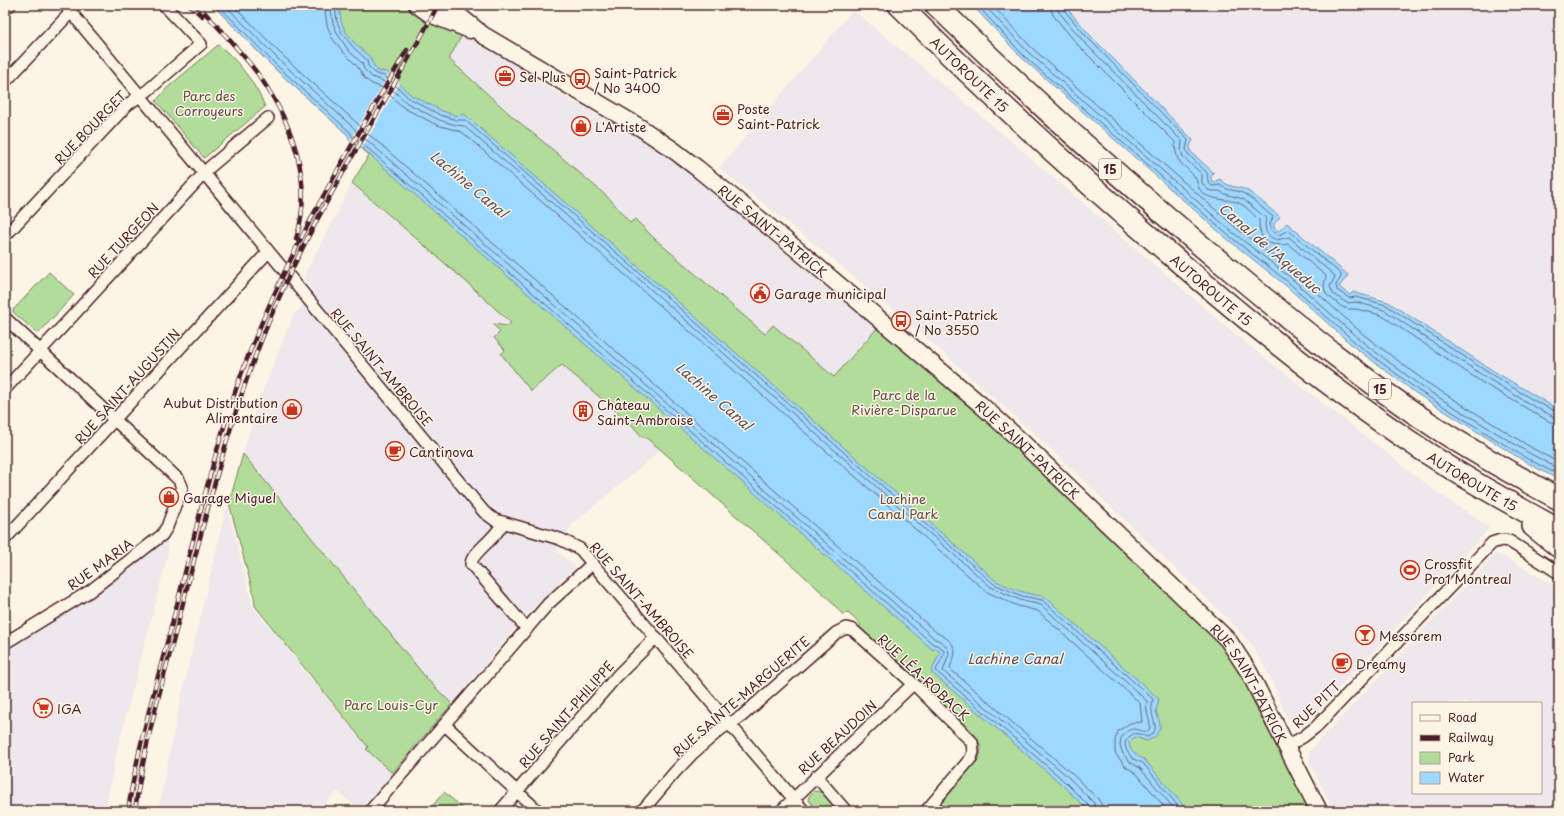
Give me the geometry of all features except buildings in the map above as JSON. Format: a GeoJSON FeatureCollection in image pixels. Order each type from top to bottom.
{"type":"FeatureCollection","features":[{"type":"Feature","properties":{"kind":"highway"},"geometry":{"type":"LineString","coordinates":[[893,5],[915,22]]}},
{"type":"Feature","properties":{"kind":"highway","name":"AUTOROUTE 15"},"geometry":{"type":"LineString","coordinates":[[898,5],[1023,125],[1121,213],[1210,289],[1279,344],[1367,412],[1428,454],[1496,496],[1559,530]]}},
{"type":"Feature","properties":{"kind":"highway","name":"AUTOROUTE 15"},"geometry":{"type":"LineString","coordinates":[[936,5],[972,41],[1066,129],[1149,203],[1327,349],[1438,429],[1559,499]]}},
{"type":"Feature","properties":{"kind":"highway"},"geometry":{"type":"LineString","coordinates":[[946,5],[972,41]]}},
{"type":"Feature","properties":{"kind":"highway"},"geometry":{"type":"LineString","coordinates":[[1496,496],[1559,547]]}},
{"type":"Feature","properties":{"kind":"main road","name":"RUE SAINT-PATRICK"},"geometry":{"type":"LineString","coordinates":[[417,5],[440,18],[483,35]]}},
{"type":"Feature","properties":{"kind":"main road","name":"RUE SAINT-PATRICK"},"geometry":{"type":"LineString","coordinates":[[444,5],[483,35],[641,128],[672,149],[794,247],[980,404],[1022,442],[1228,640],[1249,672],[1319,811]]}},
{"type":"Feature","properties":{"kind":"street"},"geometry":{"type":"LineString","coordinates":[[5,8],[10,5]]}},
{"type":"Feature","properties":{"kind":"street","name":"RUE BOURGET"},"geometry":{"type":"LineString","coordinates":[[5,236],[127,105],[140,96],[202,44],[164,5]]}},
{"type":"Feature","properties":{"kind":"street"},"geometry":{"type":"LineString","coordinates":[[5,82],[68,9]]}},
{"type":"Feature","properties":{"kind":"street","name":"RUE SAINT-AMBROISE"},"geometry":{"type":"LineString","coordinates":[[68,9],[481,508],[490,517],[571,543],[580,549],[804,811]]}},
{"type":"Feature","properties":{"kind":"street","name":"RUE TURGEON"},"geometry":{"type":"LineString","coordinates":[[5,389],[204,174],[268,118]]}},
{"type":"Feature","properties":{"kind":"street","name":"RUE SAINT-AUGUSTIN"},"geometry":{"type":"LineString","coordinates":[[5,539],[116,420],[268,252]]}},
{"type":"Feature","properties":{"kind":"street"},"geometry":{"type":"LineString","coordinates":[[5,318],[116,420]]}},
{"type":"Feature","properties":{"kind":"street","name":"RUE MARIA"},"geometry":{"type":"LineString","coordinates":[[5,643],[90,591],[162,535],[168,525],[181,489],[181,483],[116,420]]}},
{"type":"Feature","properties":{"kind":"street"},"geometry":{"type":"LineString","coordinates":[[503,522],[498,532],[473,558],[471,564],[527,629]]}},
{"type":"Feature","properties":{"kind":"street","name":"RUE PITT"},"geometry":{"type":"LineString","coordinates":[[1286,746],[1303,737],[1321,723],[1492,542],[1501,540],[1509,541],[1559,572]]}},
{"type":"Feature","properties":{"kind":"street"},"geometry":{"type":"LineString","coordinates":[[370,811],[554,598],[593,563]]}},
{"type":"Feature","properties":{"kind":"street","name":"RUE SAINTE-MARGUERITE"},"geometry":{"type":"LineString","coordinates":[[642,811],[690,756],[717,732],[742,716],[836,633],[843,628],[848,628]]}},
{"type":"Feature","properties":{"kind":"street","name":"RUE LÉA-ROBACK"},"geometry":{"type":"LineString","coordinates":[[848,628],[853,630],[913,684],[971,740],[973,744],[973,752],[969,760],[926,811]]}},
{"type":"Feature","properties":{"kind":"street","name":"RUE SAINT-PHILIPPE"},"geometry":{"type":"LineString","coordinates":[[500,811],[617,676],[656,637]]}},
{"type":"Feature","properties":{"kind":"street","name":"RUE BEAUDOIN"},"geometry":{"type":"LineString","coordinates":[[781,811],[913,684]]}},
{"type":"Feature","properties":{"kind":"street"},"geometry":{"type":"LineString","coordinates":[[445,725],[538,811]]}},
{"type":"Feature","properties":{"kind":"street"},"geometry":{"type":"LineString","coordinates":[[816,776],[846,811]]}},
{"type":"Feature","properties":{"kind":"shaded area"},"geometry":{"type":"Polygon","coordinates":[[[1064,5],[1559,5],[1559,410],[1492,370],[1388,302],[1353,292],[1351,295],[1339,287],[1348,275],[1287,223],[1278,231],[1274,228],[1274,224],[1280,217],[1241,188],[1213,182],[1211,180],[1211,176],[1214,173],[1191,152],[1190,149],[1193,140],[1090,35],[1064,5]]]}},
{"type":"Feature","properties":{"kind":"shaded area"},"geometry":{"type":"Polygon","coordinates":[[[853,10],[1003,134],[1235,334],[1431,488],[1490,528],[1308,721],[1302,723],[1296,722],[1286,716],[1269,675],[1251,644],[1234,625],[1039,438],[908,322],[719,168],[853,10]]]}},
{"type":"Feature","properties":{"kind":"shaded area"},"geometry":{"type":"Polygon","coordinates":[[[462,35],[536,76],[535,80],[653,145],[736,209],[735,211],[748,222],[749,220],[878,327],[834,377],[773,325],[765,334],[655,239],[636,219],[631,223],[610,199],[513,117],[449,59],[462,35]]]}},
{"type":"Feature","properties":{"kind":"shaded area"},"geometry":{"type":"Polygon","coordinates":[[[352,183],[463,279],[511,323],[500,332],[505,351],[501,355],[534,388],[562,365],[631,424],[642,437],[644,436],[661,450],[573,524],[556,551],[576,567],[526,615],[452,704],[428,680],[243,454],[256,408],[293,315],[316,295],[303,278],[352,183]]]}},
{"type":"Feature","properties":{"kind":"shaded area"},"geometry":{"type":"Polygon","coordinates":[[[227,504],[253,607],[368,747],[366,749],[392,773],[360,811],[337,791],[319,811],[158,811],[179,706],[227,504]]]}},
{"type":"Feature","properties":{"kind":"shaded area"},"geometry":{"type":"Polygon","coordinates":[[[168,534],[168,554],[115,759],[105,811],[5,811],[5,648],[168,534]]]}},
{"type":"Feature","properties":{"kind":"shaded area"},"geometry":{"type":"Polygon","coordinates":[[[1495,554],[1501,555],[1559,588],[1559,811],[1334,811],[1310,764],[1309,754],[1311,749],[1495,554]]]}},
{"type":"Feature","properties":{"kind":"green space","name":"Lachine Canal Park"},"geometry":{"type":"Polygon","coordinates":[[[213,5],[407,5],[462,35],[449,59],[513,117],[610,199],[630,223],[635,219],[655,239],[765,334],[773,325],[834,377],[878,327],[887,335],[886,336],[903,350],[905,349],[1012,443],[1016,449],[1223,646],[1236,665],[1259,708],[1257,709],[1270,734],[1272,734],[1311,811],[935,811],[979,758],[981,751],[980,745],[974,734],[916,678],[859,627],[861,625],[847,612],[843,615],[830,600],[804,576],[661,450],[644,436],[643,438],[631,424],[562,365],[531,391],[501,354],[505,350],[494,338],[500,332],[493,324],[507,326],[511,323],[463,279],[352,183],[369,155],[350,140],[348,138],[349,136],[273,67],[213,5]]]}},
{"type":"Feature","properties":{"kind":"green space","name":"Parc des Corroyeurs"},"geometry":{"type":"Polygon","coordinates":[[[218,45],[232,57],[252,81],[265,107],[204,158],[156,101],[167,88],[218,45]]]}},
{"type":"Feature","properties":{"kind":"green space"},"geometry":{"type":"Polygon","coordinates":[[[49,272],[74,295],[38,334],[13,312],[13,310],[49,272]]]}},
{"type":"Feature","properties":{"kind":"green space","name":"Parc Louis-Cyr"},"geometry":{"type":"Polygon","coordinates":[[[243,454],[428,680],[452,704],[392,773],[366,749],[368,747],[255,606],[254,596],[229,503],[243,454]]]}},
{"type":"Feature","properties":{"kind":"green space"},"geometry":{"type":"Polygon","coordinates":[[[814,791],[822,791],[839,811],[817,811],[808,799],[814,791]]]}},
{"type":"Feature","properties":{"kind":"green space"},"geometry":{"type":"Polygon","coordinates":[[[444,792],[466,811],[428,811],[444,792]]]}},
{"type":"Feature","properties":{"kind":"water","name":"Lachine Canal"},"geometry":{"type":"Polygon","coordinates":[[[213,5],[339,5],[341,21],[345,31],[356,45],[370,57],[372,63],[378,71],[387,72],[411,95],[442,111],[458,116],[464,114],[996,581],[1025,593],[1044,596],[1159,699],[1156,711],[1160,728],[1155,737],[1147,741],[1135,737],[1129,742],[1129,745],[1134,753],[1144,759],[1188,811],[1089,811],[1059,782],[931,672],[940,652],[935,648],[933,650],[362,148],[350,141],[348,138],[349,136],[273,67],[213,5]]]}},
{"type":"Feature","properties":{"kind":"water","name":"Canal de l'Aqueduc"},"geometry":{"type":"Polygon","coordinates":[[[972,5],[1064,5],[1090,35],[1193,140],[1190,146],[1191,152],[1214,173],[1211,176],[1211,180],[1214,182],[1220,179],[1230,186],[1248,191],[1260,200],[1280,217],[1274,224],[1274,228],[1278,231],[1287,223],[1348,275],[1339,287],[1350,295],[1353,292],[1388,302],[1492,370],[1559,410],[1559,480],[1524,461],[1417,394],[1354,347],[1285,285],[1226,238],[1022,58],[972,5]]]}},
{"type":"Feature","properties":{"kind":"pier"},"geometry":{"type":"Polygon","coordinates":[[[390,72],[400,83],[362,148],[350,141],[390,72]]]}},
{"type":"Feature","properties":{"kind":"railway"},"geometry":{"type":"LineString","coordinates":[[190,5],[202,16]]}},
{"type":"Feature","properties":{"kind":"railway"},"geometry":{"type":"LineString","coordinates":[[198,5],[260,77],[272,95],[291,134],[297,155],[303,197],[301,218],[296,239]]}},
{"type":"Feature","properties":{"kind":"railway"},"geometry":{"type":"LineString","coordinates":[[135,811],[144,760],[156,709],[213,490],[235,413],[262,337],[278,300],[315,224],[438,5]]}},
{"type":"Feature","properties":{"kind":"railway"},"geometry":{"type":"LineString","coordinates":[[231,404],[266,312],[309,222],[407,50]]}},
{"type":"Feature","properties":{"kind":"railway"},"geometry":{"type":"LineString","coordinates":[[128,811],[148,713],[205,492],[227,417]]}},
{"type":"Feature","properties":{"kind":"place","name":"Sel Plus"},"geometry":{"type":"Point","coordinates":[505,76]}},
{"type":"Feature","properties":{"kind":"place","name":"Saint-Patrick / No 3400"},"geometry":{"type":"Point","coordinates":[580,79]}},
{"type":"Feature","properties":{"kind":"place","name":"Poste Saint-Patrick"},"geometry":{"type":"Point","coordinates":[723,115]}},
{"type":"Feature","properties":{"kind":"place","name":"L'Artiste"},"geometry":{"type":"Point","coordinates":[581,126]}},
{"type":"Feature","properties":{"kind":"place","name":"Garage municipal"},"geometry":{"type":"Point","coordinates":[760,293]}},
{"type":"Feature","properties":{"kind":"place","name":"Saint-Patrick / No 3550"},"geometry":{"type":"Point","coordinates":[901,321]}},
{"type":"Feature","properties":{"kind":"place","name":"Aubut Distribution Alimentaire"},"geometry":{"type":"Point","coordinates":[292,409]}},
{"type":"Feature","properties":{"kind":"place","name":"Château Saint-Ambroise"},"geometry":{"type":"Point","coordinates":[583,411]}},
{"type":"Feature","properties":{"kind":"place","name":"Cantinova"},"geometry":{"type":"Point","coordinates":[395,451]}},
{"type":"Feature","properties":{"kind":"place","name":"Garage Miguel"},"geometry":{"type":"Point","coordinates":[169,497]}},
{"type":"Feature","properties":{"kind":"place","name":"Crossfit Pro1 Montreal"},"geometry":{"type":"Point","coordinates":[1410,570]}},
{"type":"Feature","properties":{"kind":"place","name":"Messorem"},"geometry":{"type":"Point","coordinates":[1365,635]}},
{"type":"Feature","properties":{"kind":"place","name":"Dreamy"},"geometry":{"type":"Point","coordinates":[1342,663]}},
{"type":"Feature","properties":{"kind":"place","name":"IGA"},"geometry":{"type":"Point","coordinates":[43,708]}},
{"type":"Feature","properties":{"kind":"park label","name":"Parc de la Rivière-Disparue"},"geometry":{"type":"Point","coordinates":[904,402]}}]}
